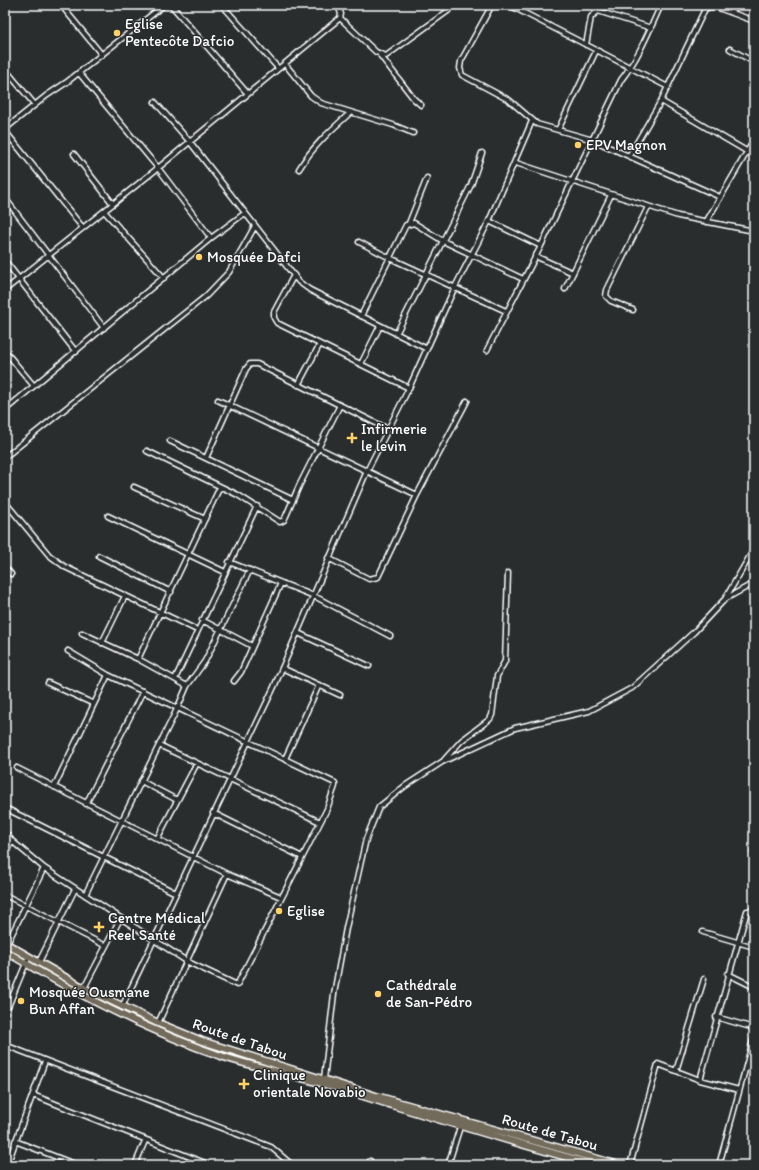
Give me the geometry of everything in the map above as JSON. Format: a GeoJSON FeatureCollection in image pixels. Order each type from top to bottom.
{"type":"FeatureCollection","features":[{"type":"Feature","properties":{"kind":"main road","name":"Route de Tabou"},"geometry":{"type":"LineString","coordinates":[[6,943],[84,988],[158,1023],[202,1041],[376,1096],[619,1165]]}},
{"type":"Feature","properties":{"kind":"main road","name":"Route de Tabou"},"geometry":{"type":"LineString","coordinates":[[5,951],[88,998],[201,1049],[326,1085],[460,1127],[595,1165]]}},
{"type":"Feature","properties":{"kind":"street"},"geometry":{"type":"LineString","coordinates":[[61,5],[102,55]]}},
{"type":"Feature","properties":{"kind":"street"},"geometry":{"type":"LineString","coordinates":[[83,228],[5,130],[164,5]]}},
{"type":"Feature","properties":{"kind":"street"},"geometry":{"type":"LineString","coordinates":[[171,5],[248,94]]}},
{"type":"Feature","properties":{"kind":"street"},"geometry":{"type":"LineString","coordinates":[[222,5],[278,68]]}},
{"type":"Feature","properties":{"kind":"street"},"geometry":{"type":"LineString","coordinates":[[5,290],[158,168],[340,18],[341,14],[338,5]]}},
{"type":"Feature","properties":{"kind":"street"},"geometry":{"type":"LineString","coordinates":[[380,54],[386,56],[405,44],[448,11],[451,5]]}},
{"type":"Feature","properties":{"kind":"street"},"geometry":{"type":"LineString","coordinates":[[492,5],[461,61],[460,68],[462,76],[509,100],[532,120],[558,130],[593,140],[720,197]]}},
{"type":"Feature","properties":{"kind":"street"},"geometry":{"type":"LineString","coordinates":[[509,5],[586,45],[596,52],[668,87]]}},
{"type":"Feature","properties":{"kind":"street"},"geometry":{"type":"LineString","coordinates":[[586,45],[591,17],[598,11],[599,5]]}},
{"type":"Feature","properties":{"kind":"street"},"geometry":{"type":"LineString","coordinates":[[487,350],[541,246],[621,80],[630,68],[661,5]]}},
{"type":"Feature","properties":{"kind":"street"},"geometry":{"type":"LineString","coordinates":[[629,156],[661,101],[705,9],[716,7],[754,21]]}},
{"type":"Feature","properties":{"kind":"street"},"geometry":{"type":"LineString","coordinates":[[598,11],[651,28]]}},
{"type":"Feature","properties":{"kind":"street"},"geometry":{"type":"LineString","coordinates":[[340,18],[380,54],[414,99],[421,105]]}},
{"type":"Feature","properties":{"kind":"street"},"geometry":{"type":"LineString","coordinates":[[730,49],[754,62]]}},
{"type":"Feature","properties":{"kind":"street"},"geometry":{"type":"LineString","coordinates":[[558,130],[596,52]]}},
{"type":"Feature","properties":{"kind":"street"},"geometry":{"type":"LineString","coordinates":[[285,64],[311,96],[321,103],[393,125],[412,134]]}},
{"type":"Feature","properties":{"kind":"street"},"geometry":{"type":"LineString","coordinates":[[5,69],[35,105]]}},
{"type":"Feature","properties":{"kind":"street"},"geometry":{"type":"LineString","coordinates":[[79,73],[158,168],[211,238]]}},
{"type":"Feature","properties":{"kind":"street"},"geometry":{"type":"LineString","coordinates":[[661,101],[748,152]]}},
{"type":"Feature","properties":{"kind":"street"},"geometry":{"type":"LineString","coordinates":[[155,102],[190,142],[294,275],[310,290],[427,349]]}},
{"type":"Feature","properties":{"kind":"street"},"geometry":{"type":"LineString","coordinates":[[299,169],[308,155],[326,134],[350,113]]}},
{"type":"Feature","properties":{"kind":"street"},"geometry":{"type":"LineString","coordinates":[[122,1006],[282,668],[314,596],[328,558],[367,471],[409,388],[454,289],[490,221],[516,163],[532,120]]}},
{"type":"Feature","properties":{"kind":"street"},"geometry":{"type":"LineString","coordinates":[[706,222],[754,140]]}},
{"type":"Feature","properties":{"kind":"street"},"geometry":{"type":"LineString","coordinates":[[396,334],[474,178],[482,153]]}},
{"type":"Feature","properties":{"kind":"street"},"geometry":{"type":"LineString","coordinates":[[74,154],[113,204]]}},
{"type":"Feature","properties":{"kind":"street"},"geometry":{"type":"LineString","coordinates":[[516,163],[678,216],[754,231]]}},
{"type":"Feature","properties":{"kind":"street"},"geometry":{"type":"LineString","coordinates":[[361,316],[406,225],[409,223],[427,178]]}},
{"type":"Feature","properties":{"kind":"street"},"geometry":{"type":"LineString","coordinates":[[565,289],[611,195]]}},
{"type":"Feature","properties":{"kind":"street"},"geometry":{"type":"LineString","coordinates":[[5,198],[50,255],[104,328]]}},
{"type":"Feature","properties":{"kind":"street"},"geometry":{"type":"LineString","coordinates":[[633,310],[611,301],[606,296],[607,290],[648,207]]}},
{"type":"Feature","properties":{"kind":"street"},"geometry":{"type":"LineString","coordinates":[[104,211],[164,278]]}},
{"type":"Feature","properties":{"kind":"street"},"geometry":{"type":"LineString","coordinates":[[5,410],[211,238],[245,213]]}},
{"type":"Feature","properties":{"kind":"street"},"geometry":{"type":"LineString","coordinates":[[490,221],[541,246]]}},
{"type":"Feature","properties":{"kind":"street"},"geometry":{"type":"LineString","coordinates":[[409,223],[414,224],[443,241],[523,279]]}},
{"type":"Feature","properties":{"kind":"street"},"geometry":{"type":"LineString","coordinates":[[5,457],[206,296],[229,272],[255,226]]}},
{"type":"Feature","properties":{"kind":"street"},"geometry":{"type":"LineString","coordinates":[[359,242],[454,289],[506,311]]}},
{"type":"Feature","properties":{"kind":"street"},"geometry":{"type":"LineString","coordinates":[[535,256],[573,273]]}},
{"type":"Feature","properties":{"kind":"street"},"geometry":{"type":"LineString","coordinates":[[5,261],[76,352]]}},
{"type":"Feature","properties":{"kind":"street"},"geometry":{"type":"LineString","coordinates":[[294,275],[274,312],[274,318],[277,323],[409,388]]}},
{"type":"Feature","properties":{"kind":"street"},"geometry":{"type":"LineString","coordinates":[[361,364],[380,326]]}},
{"type":"Feature","properties":{"kind":"street"},"geometry":{"type":"LineString","coordinates":[[298,385],[320,344]]}},
{"type":"Feature","properties":{"kind":"street"},"geometry":{"type":"LineString","coordinates":[[5,351],[34,386]]}},
{"type":"Feature","properties":{"kind":"street"},"geometry":{"type":"LineString","coordinates":[[206,458],[231,406],[246,369],[250,364],[257,364],[388,429]]}},
{"type":"Feature","properties":{"kind":"street"},"geometry":{"type":"LineString","coordinates":[[218,400],[417,495]]}},
{"type":"Feature","properties":{"kind":"street"},"geometry":{"type":"LineString","coordinates":[[328,558],[369,579],[378,577],[417,495],[467,401]]}},
{"type":"Feature","properties":{"kind":"street"},"geometry":{"type":"LineString","coordinates":[[147,451],[257,506],[280,522],[284,520],[340,405]]}},
{"type":"Feature","properties":{"kind":"street"},"geometry":{"type":"LineString","coordinates":[[170,441],[293,500]]}},
{"type":"Feature","properties":{"kind":"street"},"geometry":{"type":"LineString","coordinates":[[134,487],[205,519]]}},
{"type":"Feature","properties":{"kind":"street"},"geometry":{"type":"LineString","coordinates":[[138,659],[220,487]]}},
{"type":"Feature","properties":{"kind":"street"},"geometry":{"type":"LineString","coordinates":[[5,502],[49,555],[65,567],[160,614],[197,630]]}},
{"type":"Feature","properties":{"kind":"street"},"geometry":{"type":"LineString","coordinates":[[174,679],[257,506]]}},
{"type":"Feature","properties":{"kind":"street"},"geometry":{"type":"LineString","coordinates":[[108,516],[225,572]]}},
{"type":"Feature","properties":{"kind":"street"},"geometry":{"type":"LineString","coordinates":[[324,1079],[334,994],[346,928],[366,839],[379,807],[405,786],[442,762],[515,728],[589,711],[607,703],[632,688],[654,670],[725,600],[754,550]]}},
{"type":"Feature","properties":{"kind":"street"},"geometry":{"type":"LineString","coordinates":[[99,556],[171,592]]}},
{"type":"Feature","properties":{"kind":"street"},"geometry":{"type":"LineString","coordinates":[[229,562],[314,596],[390,636]]}},
{"type":"Feature","properties":{"kind":"street"},"geometry":{"type":"LineString","coordinates":[[5,567],[11,574]]}},
{"type":"Feature","properties":{"kind":"street"},"geometry":{"type":"LineString","coordinates":[[85,895],[187,686],[204,661],[250,570]]}},
{"type":"Feature","properties":{"kind":"street"},"geometry":{"type":"LineString","coordinates":[[442,762],[461,741],[490,719],[492,715],[497,676],[505,661],[508,573]]}},
{"type":"Feature","properties":{"kind":"street"},"geometry":{"type":"LineString","coordinates":[[234,682],[239,675],[281,583]]}},
{"type":"Feature","properties":{"kind":"street"},"geometry":{"type":"LineString","coordinates":[[725,600],[754,583]]}},
{"type":"Feature","properties":{"kind":"street"},"geometry":{"type":"LineString","coordinates":[[102,643],[125,596]]}},
{"type":"Feature","properties":{"kind":"street"},"geometry":{"type":"LineString","coordinates":[[202,620],[252,646]]}},
{"type":"Feature","properties":{"kind":"street"},"geometry":{"type":"LineString","coordinates":[[82,633],[138,659],[187,686]]}},
{"type":"Feature","properties":{"kind":"street"},"geometry":{"type":"LineString","coordinates":[[298,633],[369,666]]}},
{"type":"Feature","properties":{"kind":"street"},"geometry":{"type":"LineString","coordinates":[[5,832],[12,841],[44,868],[75,889],[188,962],[237,985],[327,809],[335,784],[178,707],[108,675],[68,651]]}},
{"type":"Feature","properties":{"kind":"street"},"geometry":{"type":"LineString","coordinates":[[282,668],[340,695]]}},
{"type":"Feature","properties":{"kind":"street"},"geometry":{"type":"LineString","coordinates":[[54,787],[108,675]]}},
{"type":"Feature","properties":{"kind":"street"},"geometry":{"type":"LineString","coordinates":[[48,682],[94,704]]}},
{"type":"Feature","properties":{"kind":"street"},"geometry":{"type":"LineString","coordinates":[[285,759],[319,685]]}},
{"type":"Feature","properties":{"kind":"street"},"geometry":{"type":"LineString","coordinates":[[86,804],[143,691]]}},
{"type":"Feature","properties":{"kind":"street"},"geometry":{"type":"LineString","coordinates":[[159,745],[320,822]]}},
{"type":"Feature","properties":{"kind":"street"},"geometry":{"type":"LineString","coordinates":[[157,839],[197,763]]}},
{"type":"Feature","properties":{"kind":"street"},"geometry":{"type":"LineString","coordinates":[[17,768],[192,858],[281,897]]}},
{"type":"Feature","properties":{"kind":"street"},"geometry":{"type":"LineString","coordinates":[[141,781],[178,800]]}},
{"type":"Feature","properties":{"kind":"street"},"geometry":{"type":"LineString","coordinates":[[5,808],[176,893]]}},
{"type":"Feature","properties":{"kind":"street"},"geometry":{"type":"LineString","coordinates":[[213,813],[302,857]]}},
{"type":"Feature","properties":{"kind":"street"},"geometry":{"type":"LineString","coordinates":[[5,853],[12,841]]}},
{"type":"Feature","properties":{"kind":"street"},"geometry":{"type":"LineString","coordinates":[[6,943],[44,868]]}},
{"type":"Feature","properties":{"kind":"street"},"geometry":{"type":"LineString","coordinates":[[158,1023],[188,962],[227,874]]}},
{"type":"Feature","properties":{"kind":"street"},"geometry":{"type":"LineString","coordinates":[[39,962],[75,889]]}},
{"type":"Feature","properties":{"kind":"street"},"geometry":{"type":"LineString","coordinates":[[5,896],[106,946]]}},
{"type":"Feature","properties":{"kind":"street"},"geometry":{"type":"LineString","coordinates":[[700,1080],[716,1017],[747,910],[754,910]]}},
{"type":"Feature","properties":{"kind":"street"},"geometry":{"type":"LineString","coordinates":[[84,988],[120,918]]}},
{"type":"Feature","properties":{"kind":"street"},"geometry":{"type":"LineString","coordinates":[[703,932],[754,947]]}},
{"type":"Feature","properties":{"kind":"street"},"geometry":{"type":"LineString","coordinates":[[5,1013],[29,956]]}},
{"type":"Feature","properties":{"kind":"street"},"geometry":{"type":"LineString","coordinates":[[728,974],[754,987]]}},
{"type":"Feature","properties":{"kind":"street"},"geometry":{"type":"LineString","coordinates":[[676,1071],[704,979]]}},
{"type":"Feature","properties":{"kind":"street"},"geometry":{"type":"LineString","coordinates":[[716,1017],[754,1028]]}},
{"type":"Feature","properties":{"kind":"street"},"geometry":{"type":"LineString","coordinates":[[719,1165],[754,1037]]}},
{"type":"Feature","properties":{"kind":"street"},"geometry":{"type":"LineString","coordinates":[[5,1045],[272,1147],[292,1165]]}},
{"type":"Feature","properties":{"kind":"street"},"geometry":{"type":"LineString","coordinates":[[6,1165],[45,1061]]}},
{"type":"Feature","properties":{"kind":"street"},"geometry":{"type":"LineString","coordinates":[[630,1165],[658,1064],[700,1080],[739,1090]]}},
{"type":"Feature","properties":{"kind":"street"},"geometry":{"type":"LineString","coordinates":[[33,1095],[145,1141],[210,1165]]}},
{"type":"Feature","properties":{"kind":"street"},"geometry":{"type":"LineString","coordinates":[[448,1165],[460,1127]]}},
{"type":"Feature","properties":{"kind":"street"},"geometry":{"type":"LineString","coordinates":[[16,1141],[77,1165]]}},
{"type":"Feature","properties":{"kind":"street"},"geometry":{"type":"LineString","coordinates":[[135,1165],[145,1141]]}},
{"type":"Feature","properties":{"kind":"place","name":"Eglise Pentecôte Dafcio"},"geometry":{"type":"Point","coordinates":[117,33]}},
{"type":"Feature","properties":{"kind":"place","name":"EPV Magnon"},"geometry":{"type":"Point","coordinates":[578,145]}},
{"type":"Feature","properties":{"kind":"place","name":"Mosquée Dafci"},"geometry":{"type":"Point","coordinates":[199,257]}},
{"type":"Feature","properties":{"kind":"place","name":"Infirmerie le levin"},"geometry":{"type":"Point","coordinates":[352,438]}},
{"type":"Feature","properties":{"kind":"place","name":"Eglise"},"geometry":{"type":"Point","coordinates":[279,911]}},
{"type":"Feature","properties":{"kind":"place","name":"Centre Médical Reel Santé"},"geometry":{"type":"Point","coordinates":[99,927]}},
{"type":"Feature","properties":{"kind":"place","name":"Cathédrale de San-Pédro"},"geometry":{"type":"Point","coordinates":[378,994]}},
{"type":"Feature","properties":{"kind":"place","name":"Mosquée Ousmane Bun Affan"},"geometry":{"type":"Point","coordinates":[21,1001]}},
{"type":"Feature","properties":{"kind":"place","name":"Clinique orientale Novabio"},"geometry":{"type":"Point","coordinates":[244,1084]}}]}
